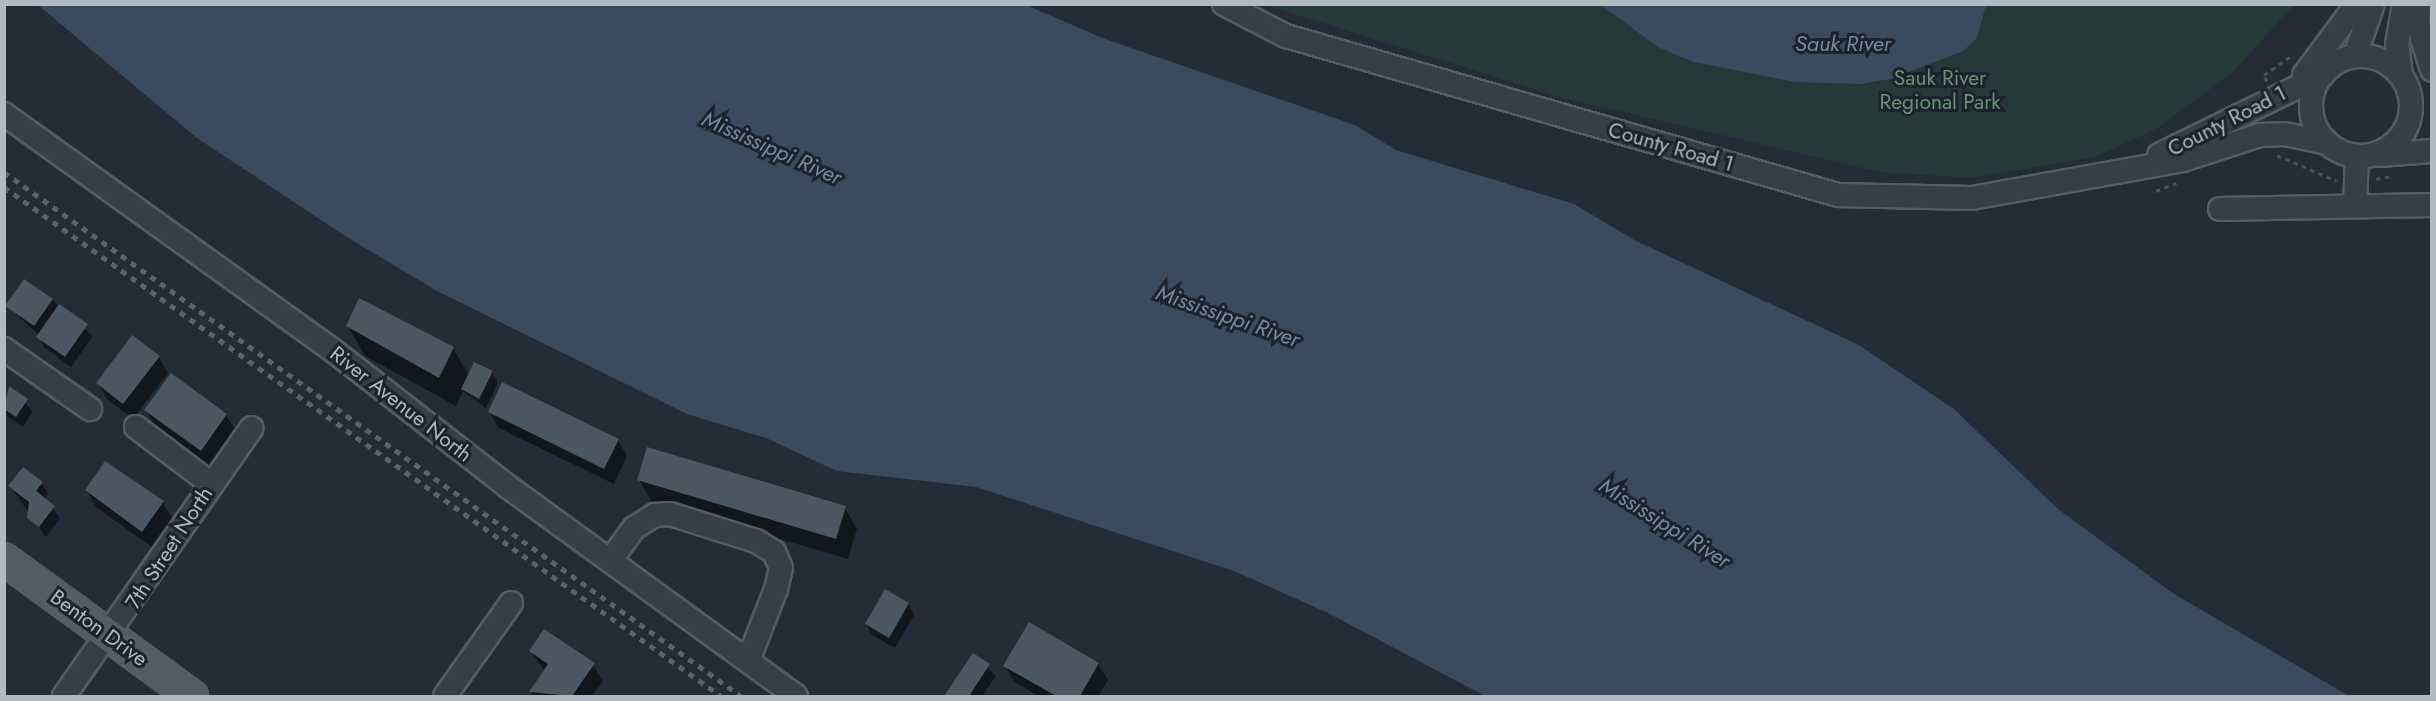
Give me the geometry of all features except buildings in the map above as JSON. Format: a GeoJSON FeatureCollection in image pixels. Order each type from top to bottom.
{"type":"FeatureCollection","features":[{"type":"Feature","properties":{"kind":"main road","name":"Benton Drive"},"geometry":{"type":"LineString","coordinates":[[4,559],[192,696]]}},
{"type":"Feature","properties":{"kind":"street","name":"County Road 1"},"geometry":{"type":"LineString","coordinates":[[1224,4],[1286,36],[1838,195],[1972,198],[2132,169],[2260,135],[2286,134],[2327,143]]}},
{"type":"Feature","properties":{"kind":"street"},"geometry":{"type":"LineString","coordinates":[[2293,87],[2357,4]]}},
{"type":"Feature","properties":{"kind":"street"},"geometry":{"type":"LineString","coordinates":[[2355,57],[2373,4]]}},
{"type":"Feature","properties":{"kind":"street"},"geometry":{"type":"LineString","coordinates":[[2355,206],[2356,180],[2364,156],[2399,140],[2412,112],[2411,97],[2401,75],[2397,44],[2404,4]]}},
{"type":"Feature","properties":{"kind":"street"},"geometry":{"type":"LineString","coordinates":[[2419,4],[2418,25],[2432,70]]}},
{"type":"Feature","properties":{"kind":"street"},"geometry":{"type":"LineString","coordinates":[[2401,75],[2372,57],[2355,57],[2322,75],[2311,103],[2318,132],[2327,143],[2364,156],[2432,151]]}},
{"type":"Feature","properties":{"kind":"street","name":"County Road 1"},"geometry":{"type":"LineString","coordinates":[[2132,169],[2293,87],[2322,75]]}},
{"type":"Feature","properties":{"kind":"street"},"geometry":{"type":"LineString","coordinates":[[2411,97],[2432,107]]}},
{"type":"Feature","properties":{"kind":"street","name":"River Avenue North"},"geometry":{"type":"LineString","coordinates":[[4,114],[335,352],[610,561],[796,696]]}},
{"type":"Feature","properties":{"kind":"street"},"geometry":{"type":"LineString","coordinates":[[2220,209],[2432,205]]}},
{"type":"Feature","properties":{"kind":"street"},"geometry":{"type":"LineString","coordinates":[[4,349],[90,409]]}},
{"type":"Feature","properties":{"kind":"street"},"geometry":{"type":"LineString","coordinates":[[136,427],[211,484]]}},
{"type":"Feature","properties":{"kind":"street","name":"7th Street North"},"geometry":{"type":"LineString","coordinates":[[64,696],[111,636],[211,484],[252,428]]}},
{"type":"Feature","properties":{"kind":"street"},"geometry":{"type":"LineString","coordinates":[[610,561],[634,528],[655,515],[670,514],[756,541],[774,552],[781,568],[776,589],[748,661]]}},
{"type":"Feature","properties":{"kind":"street"},"geometry":{"type":"LineString","coordinates":[[445,696],[510,603]]}},
{"type":"Feature","properties":{"kind":"path"},"geometry":{"type":"LineString","coordinates":[[2272,153],[2324,178],[2356,180],[2396,176]]}},
{"type":"Feature","properties":{"kind":"path"},"geometry":{"type":"LineString","coordinates":[[2156,191],[2188,180]]}},
{"type":"Feature","properties":{"kind":"green space","name":"Sauk River Regional Park"},"geometry":{"type":"Polygon","coordinates":[[[1265,5],[2294,5],[2233,72],[2156,129],[2095,157],[1973,178],[1879,172],[1563,98],[1265,5]]]}},
{"type":"Feature","properties":{"kind":"water","name":"Mississippi River"},"geometry":{"type":"Polygon","coordinates":[[[38,5],[1026,5],[1105,39],[1355,125],[1396,150],[1574,204],[1636,241],[1859,345],[1954,409],[2058,509],[2174,594],[2349,696],[1485,696],[1328,613],[1234,571],[976,487],[837,471],[766,438],[687,414],[437,291],[345,236],[197,138],[38,5]]]}},
{"type":"Feature","properties":{"kind":"water","name":"Sauk River"},"geometry":{"type":"Polygon","coordinates":[[[1601,5],[1986,5],[1977,38],[1963,51],[1890,79],[1860,84],[1795,82],[1694,62],[1658,47],[1601,5]]]}},
{"type":"Feature","properties":{"kind":"railway"},"geometry":{"type":"LineString","coordinates":[[4,172],[741,696]]}},
{"type":"Feature","properties":{"kind":"railway"},"geometry":{"type":"LineString","coordinates":[[4,187],[721,696]]}}]}
